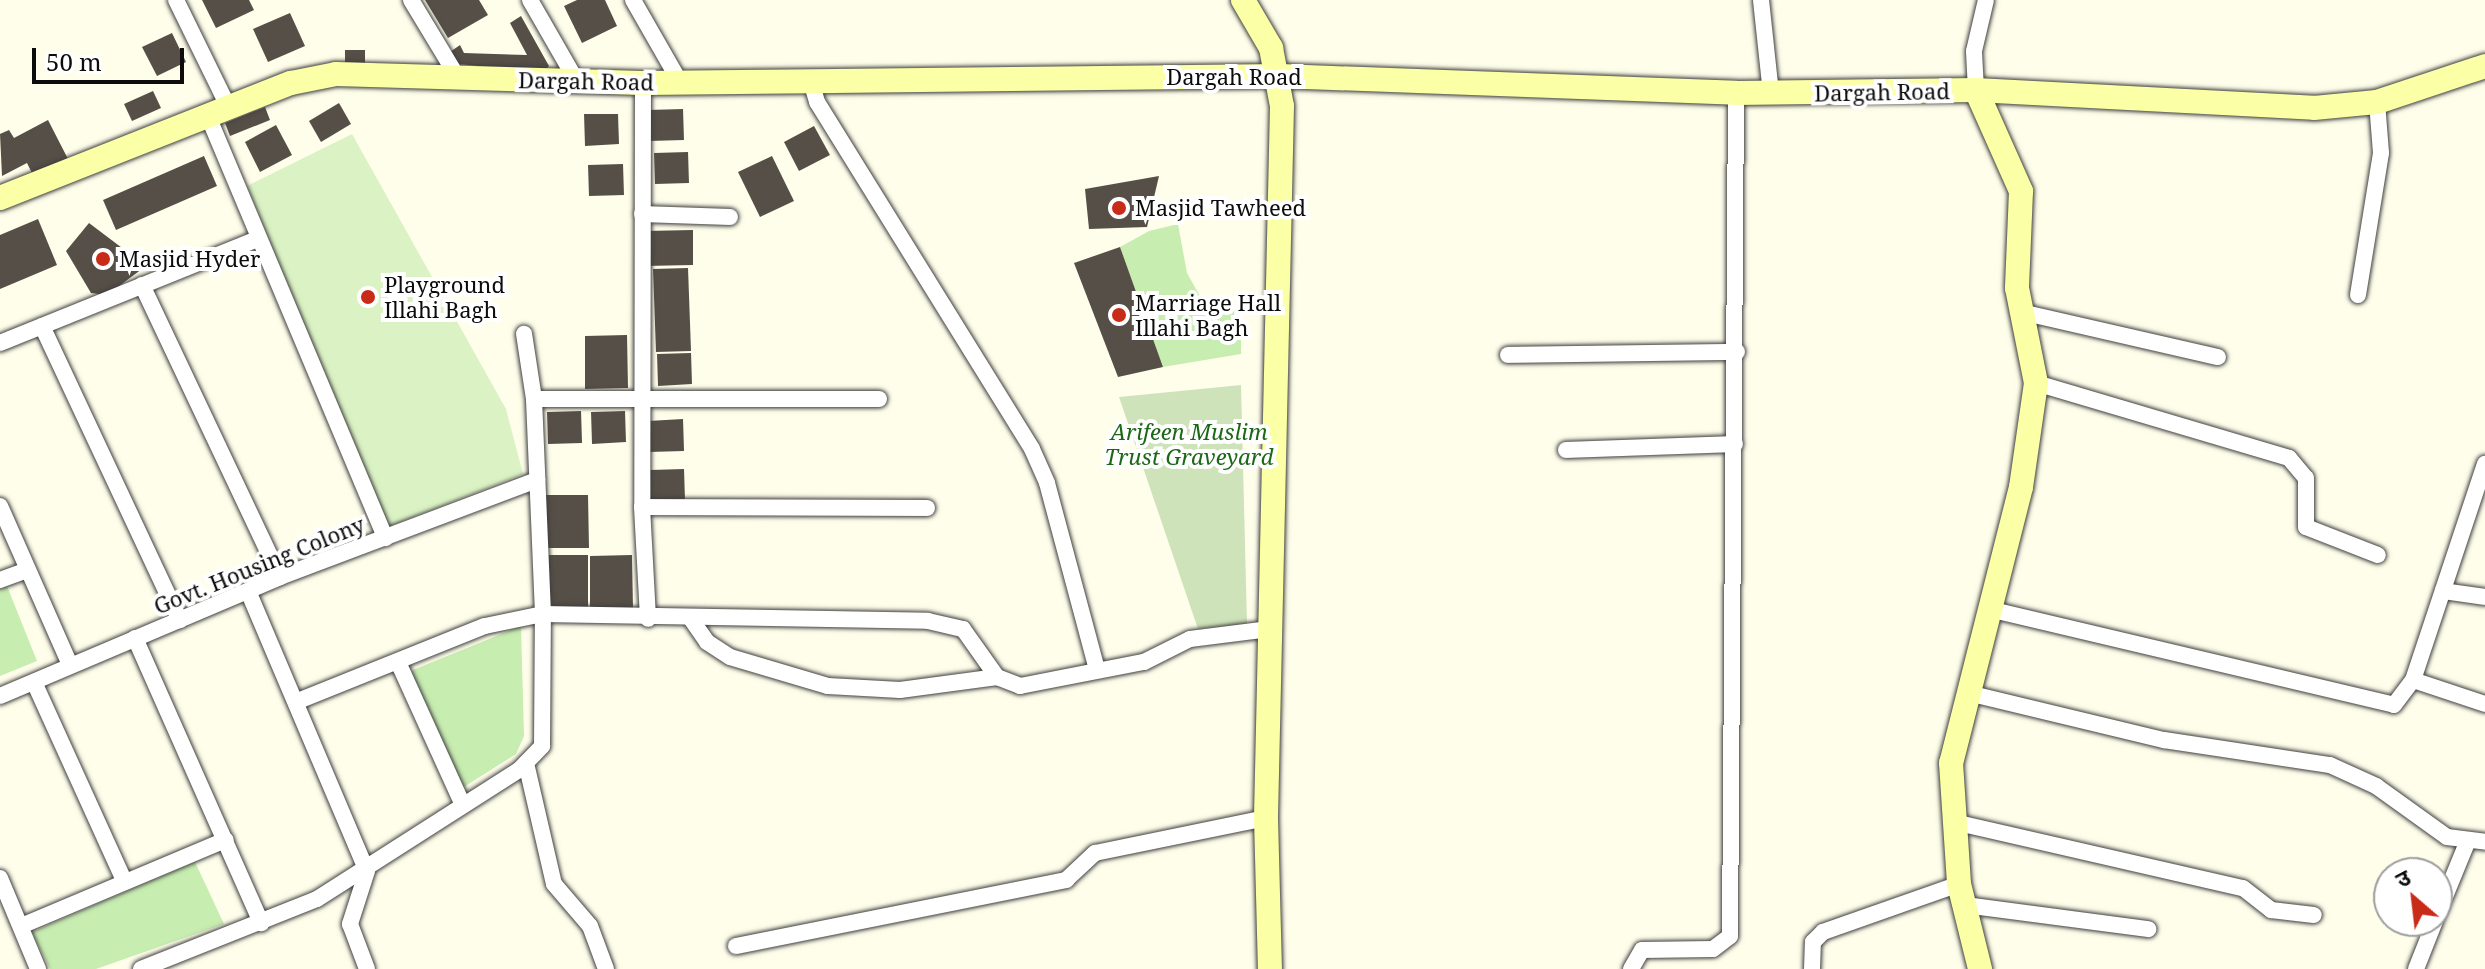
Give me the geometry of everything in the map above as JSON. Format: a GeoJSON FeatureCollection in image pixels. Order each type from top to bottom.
{"type":"FeatureCollection","features":[{"type":"Feature","properties":{"kind":"street"},"geometry":{"type":"LineString","coordinates":[[176,0],[218,111],[257,239],[385,538]]}},
{"type":"Feature","properties":{"kind":"street"},"geometry":{"type":"LineString","coordinates":[[411,0],[458,78]]}},
{"type":"Feature","properties":{"kind":"street"},"geometry":{"type":"LineString","coordinates":[[530,0],[576,80]]}},
{"type":"Feature","properties":{"kind":"street"},"geometry":{"type":"LineString","coordinates":[[633,0],[680,82]]}},
{"type":"Feature","properties":{"kind":"street"},"geometry":{"type":"LineString","coordinates":[[1243,0],[1271,48],[1280,76],[1266,818],[1270,969]]}},
{"type":"Feature","properties":{"kind":"street"},"geometry":{"type":"LineString","coordinates":[[1761,0],[1771,94]]}},
{"type":"Feature","properties":{"kind":"street"},"geometry":{"type":"LineString","coordinates":[[1980,969],[1962,894],[1951,763],[1993,610],[2021,487],[2036,383],[2021,312],[2021,191],[1976,90],[1974,51],[1986,0]]}},
{"type":"Feature","properties":{"kind":"street","name":"Dargah Road"},"geometry":{"type":"LineString","coordinates":[[2,194],[314,76],[643,83],[1280,76],[1771,94],[1976,90],[2314,108],[2377,102],[2485,66]]}},
{"type":"Feature","properties":{"kind":"street"},"geometry":{"type":"LineString","coordinates":[[811,81],[817,102],[1032,449],[1047,483],[1097,669]]}},
{"type":"Feature","properties":{"kind":"street"},"geometry":{"type":"LineString","coordinates":[[643,83],[642,507],[648,619]]}},
{"type":"Feature","properties":{"kind":"street"},"geometry":{"type":"LineString","coordinates":[[1631,969],[1631,961],[1642,950],[1713,949],[1730,936],[1737,352],[1736,93]]}},
{"type":"Feature","properties":{"kind":"street"},"geometry":{"type":"LineString","coordinates":[[2358,295],[2381,153],[2377,102]]}},
{"type":"Feature","properties":{"kind":"street"},"geometry":{"type":"LineString","coordinates":[[642,214],[730,217]]}},
{"type":"Feature","properties":{"kind":"street"},"geometry":{"type":"LineString","coordinates":[[0,343],[257,239]]}},
{"type":"Feature","properties":{"kind":"street"},"geometry":{"type":"LineString","coordinates":[[142,285],[280,577]]}},
{"type":"Feature","properties":{"kind":"street"},"geometry":{"type":"LineString","coordinates":[[2021,312],[2218,357]]}},
{"type":"Feature","properties":{"kind":"street"},"geometry":{"type":"LineString","coordinates":[[42,326],[180,620]]}},
{"type":"Feature","properties":{"kind":"street"},"geometry":{"type":"LineString","coordinates":[[141,969],[261,923],[367,871],[526,763],[542,746],[543,614],[534,399],[524,334]]}},
{"type":"Feature","properties":{"kind":"street"},"geometry":{"type":"LineString","coordinates":[[1508,355],[1737,352]]}},
{"type":"Feature","properties":{"kind":"street"},"geometry":{"type":"LineString","coordinates":[[2036,383],[2289,458],[2306,478],[2306,527],[2378,555]]}},
{"type":"Feature","properties":{"kind":"street"},"geometry":{"type":"LineString","coordinates":[[534,399],[879,399]]}},
{"type":"Feature","properties":{"kind":"street"},"geometry":{"type":"LineString","coordinates":[[1566,450],[1735,444]]}},
{"type":"Feature","properties":{"kind":"street"},"geometry":{"type":"LineString","coordinates":[[1993,610],[2387,706],[2399,700],[2413,680],[2485,464]]}},
{"type":"Feature","properties":{"kind":"street","name":"Govt. Housing Colony"},"geometry":{"type":"LineString","coordinates":[[0,696],[280,577],[537,480]]}},
{"type":"Feature","properties":{"kind":"street"},"geometry":{"type":"LineString","coordinates":[[0,506],[70,665]]}},
{"type":"Feature","properties":{"kind":"street"},"geometry":{"type":"LineString","coordinates":[[642,507],[927,508]]}},
{"type":"Feature","properties":{"kind":"street"},"geometry":{"type":"LineString","coordinates":[[0,580],[27,570]]}},
{"type":"Feature","properties":{"kind":"street"},"geometry":{"type":"LineString","coordinates":[[248,591],[298,701],[367,871],[350,924],[367,969]]}},
{"type":"Feature","properties":{"kind":"street"},"geometry":{"type":"LineString","coordinates":[[2443,591],[2485,597]]}},
{"type":"Feature","properties":{"kind":"street"},"geometry":{"type":"LineString","coordinates":[[298,701],[505,619],[543,614],[648,619],[928,621],[963,629],[997,677]]}},
{"type":"Feature","properties":{"kind":"street"},"geometry":{"type":"LineString","coordinates":[[691,619],[707,642],[730,657],[828,686],[900,690],[997,677],[1020,686],[1144,662],[1190,639],[1269,629]]}},
{"type":"Feature","properties":{"kind":"street"},"geometry":{"type":"LineString","coordinates":[[135,638],[261,923]]}},
{"type":"Feature","properties":{"kind":"street"},"geometry":{"type":"LineString","coordinates":[[398,662],[463,805]]}},
{"type":"Feature","properties":{"kind":"street"},"geometry":{"type":"LineString","coordinates":[[2413,680],[2485,704]]}},
{"type":"Feature","properties":{"kind":"street"},"geometry":{"type":"LineString","coordinates":[[34,682],[124,880]]}},
{"type":"Feature","properties":{"kind":"street"},"geometry":{"type":"LineString","coordinates":[[1968,693],[2164,740],[2330,765],[2376,786],[2447,837],[2467,843],[2485,842]]}},
{"type":"Feature","properties":{"kind":"street"},"geometry":{"type":"LineString","coordinates":[[526,763],[554,884],[590,926],[606,969]]}},
{"type":"Feature","properties":{"kind":"street"},"geometry":{"type":"LineString","coordinates":[[736,946],[1066,880],[1095,853],[1266,818]]}},
{"type":"Feature","properties":{"kind":"street"},"geometry":{"type":"LineString","coordinates":[[1954,822],[2243,888],[2271,910],[2314,915]]}},
{"type":"Feature","properties":{"kind":"street"},"geometry":{"type":"LineString","coordinates":[[21,926],[124,880],[226,840]]}},
{"type":"Feature","properties":{"kind":"street"},"geometry":{"type":"LineString","coordinates":[[2453,877],[2467,843]]}},
{"type":"Feature","properties":{"kind":"street"},"geometry":{"type":"LineString","coordinates":[[0,878],[38,969]]}},
{"type":"Feature","properties":{"kind":"street"},"geometry":{"type":"LineString","coordinates":[[1812,969],[1813,942],[1823,932],[1962,894],[2148,929]]}},
{"type":"Feature","properties":{"kind":"street"},"geometry":{"type":"LineString","coordinates":[[2416,969],[2429,937]]}},
{"type":"Feature","properties":{"kind":"green space","name":"Playground Illahi Bagh"},"geometry":{"type":"Polygon","coordinates":[[[352,134],[506,409],[523,474],[387,527],[247,186],[352,134]]]}},
{"type":"Feature","properties":{"kind":"green space"},"geometry":{"type":"Polygon","coordinates":[[[1178,224],[1187,273],[1201,298],[1241,311],[1241,354],[1163,367],[1120,247],[1149,231],[1178,224]]]}},
{"type":"Feature","properties":{"kind":"green space","name":"Arifeen Muslim Trust Graveyard"},"geometry":{"type":"Polygon","coordinates":[[[1241,385],[1247,624],[1198,629],[1119,397],[1241,385]]]}},
{"type":"Feature","properties":{"kind":"green space"},"geometry":{"type":"Polygon","coordinates":[[[7,586],[37,661],[0,676],[0,589],[7,586]]]}},
{"type":"Feature","properties":{"kind":"green space"},"geometry":{"type":"Polygon","coordinates":[[[521,626],[524,736],[516,754],[459,790],[406,691],[413,670],[521,626]]]}},
{"type":"Feature","properties":{"kind":"green space"},"geometry":{"type":"Polygon","coordinates":[[[195,862],[224,924],[96,969],[50,969],[32,932],[195,862]]]}},
{"type":"Feature","properties":{"kind":"building"},"geometry":{"type":"Polygon","coordinates":[[[202,0],[249,0],[254,10],[216,28],[202,0]]]}},
{"type":"Feature","properties":{"kind":"building"},"geometry":{"type":"Polygon","coordinates":[[[425,0],[479,0],[488,15],[448,38],[425,0]]]}},
{"type":"Feature","properties":{"kind":"building"},"geometry":{"type":"Polygon","coordinates":[[[577,0],[605,0],[617,26],[582,43],[564,6],[577,0]]]}},
{"type":"Feature","properties":{"kind":"building"},"geometry":{"type":"Polygon","coordinates":[[[290,13],[305,46],[268,62],[253,29],[290,13]]]}},
{"type":"Feature","properties":{"kind":"building"},"geometry":{"type":"Polygon","coordinates":[[[521,16],[549,66],[544,72],[457,64],[450,52],[460,45],[464,53],[527,55],[510,23],[521,16]]]}},
{"type":"Feature","properties":{"kind":"building"},"geometry":{"type":"Polygon","coordinates":[[[172,33],[186,62],[157,76],[142,47],[172,33]]]}},
{"type":"Feature","properties":{"kind":"building"},"geometry":{"type":"Polygon","coordinates":[[[345,50],[365,50],[365,63],[345,62],[345,50]]]}},
{"type":"Feature","properties":{"kind":"building"},"geometry":{"type":"Polygon","coordinates":[[[153,91],[161,108],[132,121],[124,104],[153,91]]]}},
{"type":"Feature","properties":{"kind":"building"},"geometry":{"type":"Polygon","coordinates":[[[339,103],[351,124],[321,142],[309,121],[339,103]]]}},
{"type":"Feature","properties":{"kind":"building"},"geometry":{"type":"Polygon","coordinates":[[[265,107],[270,120],[230,136],[225,123],[265,107]]]}},
{"type":"Feature","properties":{"kind":"building"},"geometry":{"type":"Polygon","coordinates":[[[683,109],[684,140],[649,141],[648,110],[683,109]]]}},
{"type":"Feature","properties":{"kind":"building"},"geometry":{"type":"Polygon","coordinates":[[[584,114],[618,114],[619,144],[585,146],[584,114]]]}},
{"type":"Feature","properties":{"kind":"building"},"geometry":{"type":"Polygon","coordinates":[[[48,120],[68,159],[34,177],[27,163],[2,176],[0,134],[9,130],[14,138],[48,120]]]}},
{"type":"Feature","properties":{"kind":"building"},"geometry":{"type":"Polygon","coordinates":[[[276,125],[292,155],[260,172],[245,142],[276,125]]]}},
{"type":"Feature","properties":{"kind":"building"},"geometry":{"type":"Polygon","coordinates":[[[814,126],[830,155],[799,171],[784,142],[814,126]]]}},
{"type":"Feature","properties":{"kind":"building"},"geometry":{"type":"Polygon","coordinates":[[[688,152],[689,183],[655,184],[654,153],[688,152]]]}},
{"type":"Feature","properties":{"kind":"building"},"geometry":{"type":"Polygon","coordinates":[[[204,156],[217,186],[116,230],[103,200],[204,156]]]}},
{"type":"Feature","properties":{"kind":"building"},"geometry":{"type":"Polygon","coordinates":[[[772,156],[794,201],[760,217],[738,172],[772,156]]]}},
{"type":"Feature","properties":{"kind":"building"},"geometry":{"type":"Polygon","coordinates":[[[623,164],[624,195],[589,196],[588,165],[623,164]]]}},
{"type":"Feature","properties":{"kind":"building","name":"Masjid Tawheed"},"geometry":{"type":"Polygon","coordinates":[[[1159,176],[1147,227],[1089,229],[1085,189],[1159,176]]]}},
{"type":"Feature","properties":{"kind":"building"},"geometry":{"type":"Polygon","coordinates":[[[38,219],[57,265],[0,289],[0,235],[38,219]]]}},
{"type":"Feature","properties":{"kind":"building","name":"Masjid Hyder"},"geometry":{"type":"Polygon","coordinates":[[[89,223],[146,266],[107,295],[91,293],[66,251],[89,223]]]}},
{"type":"Feature","properties":{"kind":"building"},"geometry":{"type":"Polygon","coordinates":[[[693,230],[693,265],[645,266],[645,231],[693,230]]]}},
{"type":"Feature","properties":{"kind":"building","name":"Marriage Hall Illahi Bagh"},"geometry":{"type":"Polygon","coordinates":[[[1120,247],[1163,367],[1118,377],[1074,263],[1120,247]]]}},
{"type":"Feature","properties":{"kind":"building"},"geometry":{"type":"Polygon","coordinates":[[[688,268],[691,351],[656,352],[653,269],[688,268]]]}},
{"type":"Feature","properties":{"kind":"building"},"geometry":{"type":"Polygon","coordinates":[[[627,335],[628,388],[585,389],[585,336],[627,335]]]}},
{"type":"Feature","properties":{"kind":"building"},"geometry":{"type":"Polygon","coordinates":[[[691,353],[692,384],[658,386],[657,354],[691,353]]]}},
{"type":"Feature","properties":{"kind":"building"},"geometry":{"type":"Polygon","coordinates":[[[581,411],[582,443],[548,444],[547,412],[581,411]]]}},
{"type":"Feature","properties":{"kind":"building"},"geometry":{"type":"Polygon","coordinates":[[[625,411],[626,442],[592,444],[591,412],[625,411]]]}},
{"type":"Feature","properties":{"kind":"building"},"geometry":{"type":"Polygon","coordinates":[[[683,419],[684,451],[649,452],[648,421],[683,419]]]}},
{"type":"Feature","properties":{"kind":"building"},"geometry":{"type":"Polygon","coordinates":[[[684,469],[685,500],[651,502],[650,470],[684,469]]]}},
{"type":"Feature","properties":{"kind":"building"},"geometry":{"type":"Polygon","coordinates":[[[546,495],[588,495],[589,548],[546,548],[546,495]]]}},
{"type":"Feature","properties":{"kind":"building"},"geometry":{"type":"Polygon","coordinates":[[[545,555],[588,555],[588,608],[546,609],[545,555]]]}},
{"type":"Feature","properties":{"kind":"building"},"geometry":{"type":"Polygon","coordinates":[[[632,555],[633,609],[590,609],[590,556],[632,555]]]}},
{"type":"Feature","properties":{"kind":"place","name":"Masjid Tawheed"},"geometry":{"type":"Point","coordinates":[1119,208]}},
{"type":"Feature","properties":{"kind":"place","name":"Masjid Hyder"},"geometry":{"type":"Point","coordinates":[103,259]}},
{"type":"Feature","properties":{"kind":"place","name":"Playground Illahi Bagh"},"geometry":{"type":"Point","coordinates":[368,297]}},
{"type":"Feature","properties":{"kind":"place","name":"Marriage Hall Illahi Bagh"},"geometry":{"type":"Point","coordinates":[1119,315]}}]}
